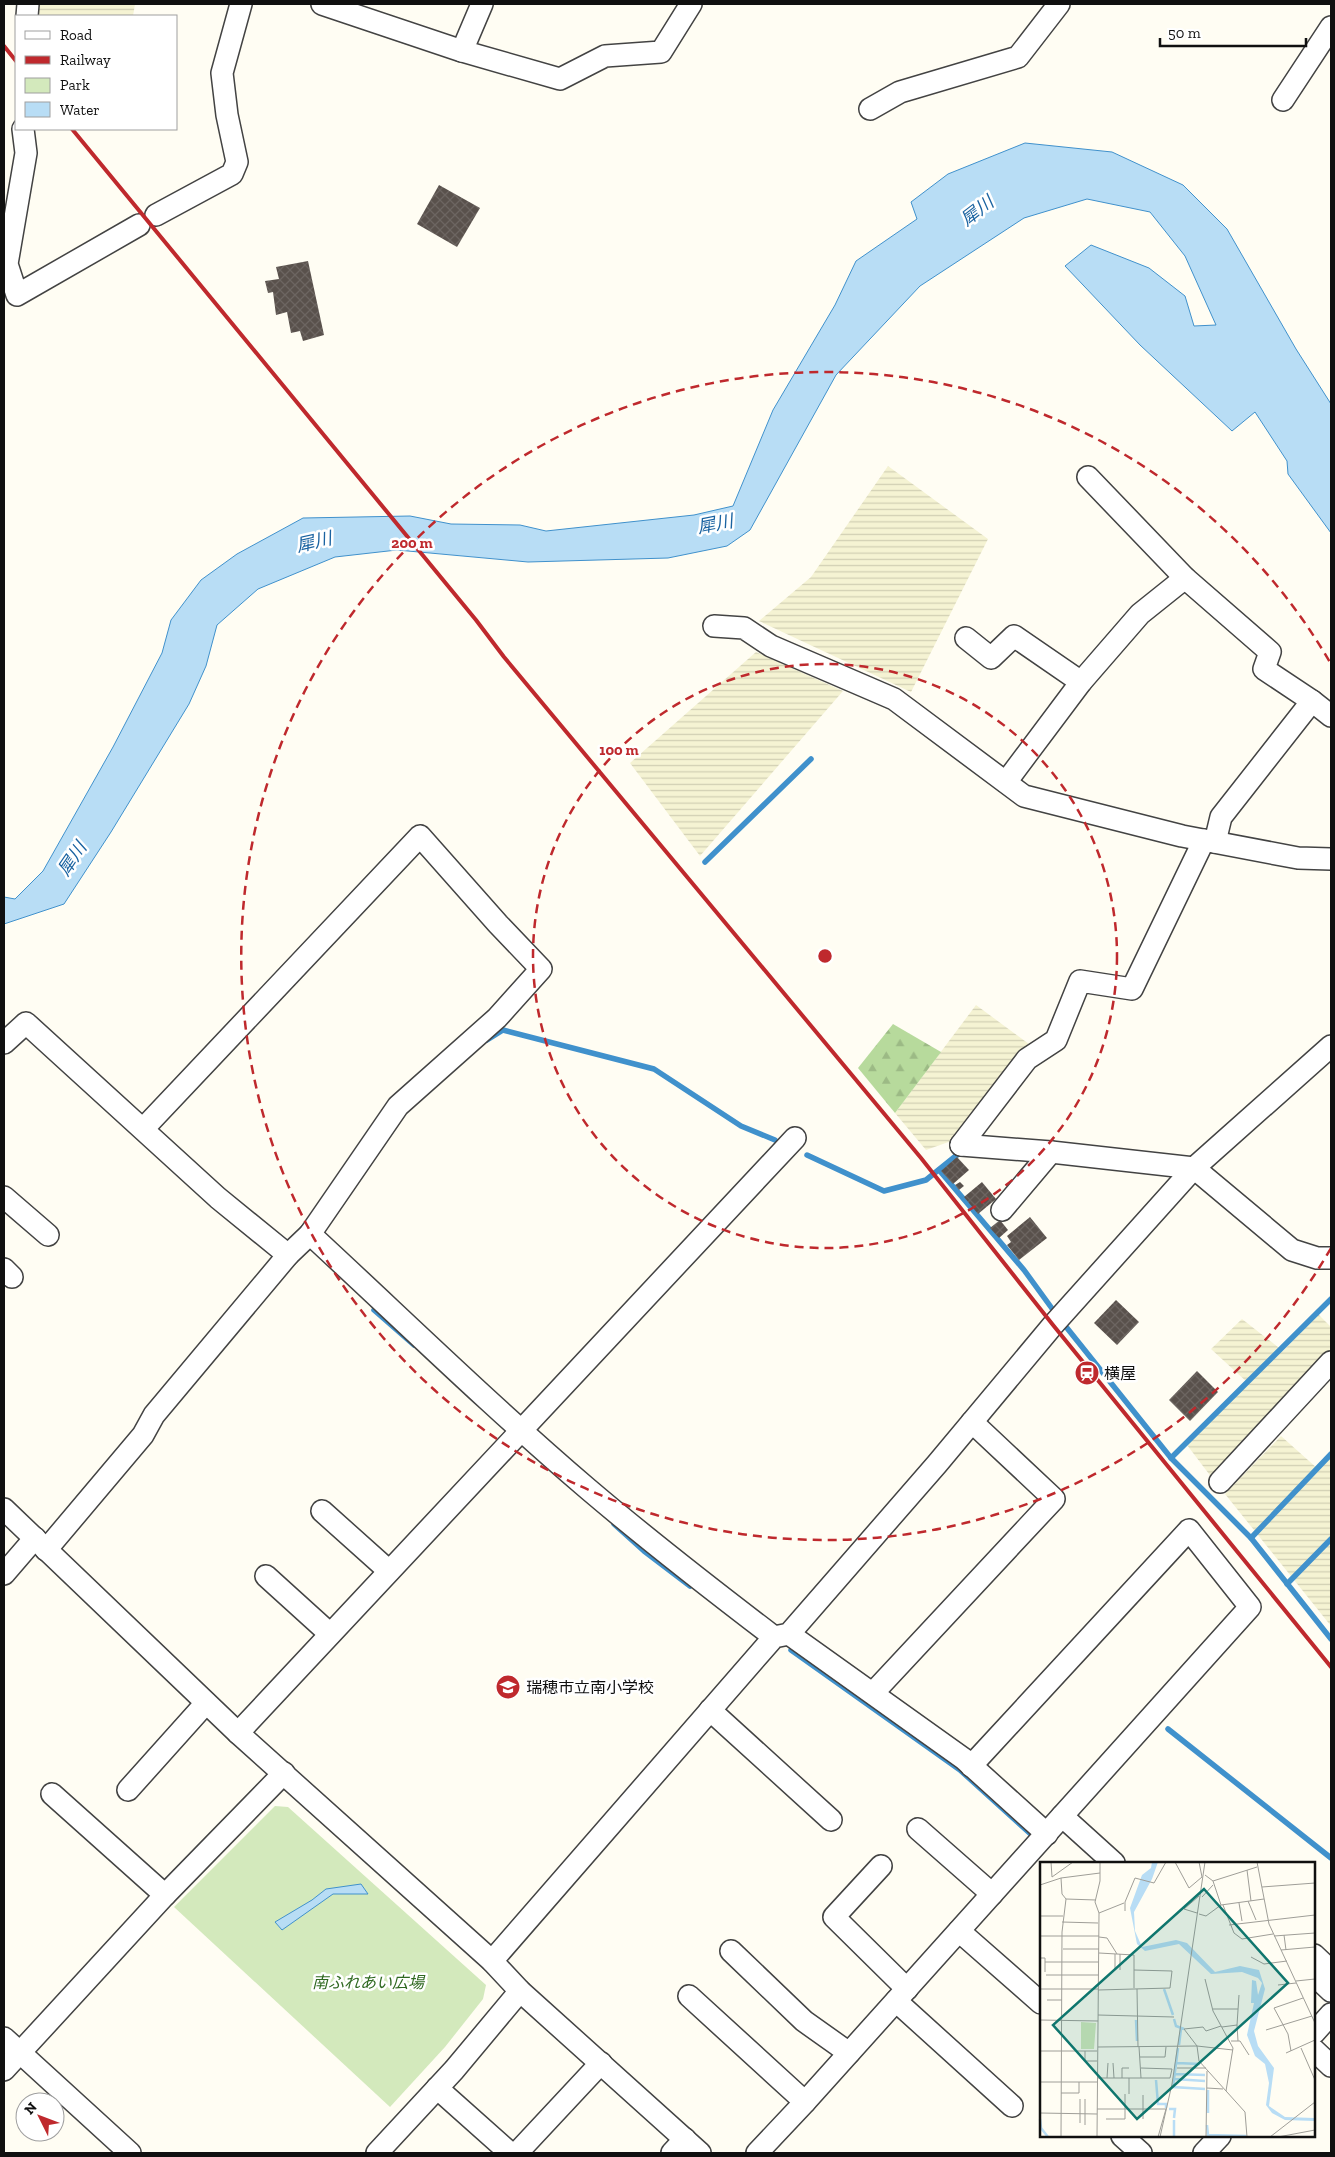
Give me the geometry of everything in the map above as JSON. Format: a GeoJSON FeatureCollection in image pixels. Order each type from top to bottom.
{"type":"FeatureCollection","features":[{"type":"Feature","properties":{"kind":"street"},"geometry":{"type":"LineString","coordinates":[[24,130],[26,153],[7,264],[17,295],[232,174],[237,162],[227,115],[222,73],[241,4]]}},
{"type":"Feature","properties":{"kind":"street"},"geometry":{"type":"LineString","coordinates":[[322,4],[358,9],[462,51],[560,79],[605,56],[661,52],[691,4]]}},
{"type":"Feature","properties":{"kind":"street"},"geometry":{"type":"LineString","coordinates":[[462,51],[482,4]]}},
{"type":"Feature","properties":{"kind":"street"},"geometry":{"type":"LineString","coordinates":[[870,108],[900,92],[1018,57],[1059,4]]}},
{"type":"Feature","properties":{"kind":"street"},"geometry":{"type":"LineString","coordinates":[[1283,100],[1331,27]]}},
{"type":"Feature","properties":{"kind":"street"},"geometry":{"type":"LineString","coordinates":[[1088,476],[1186,578],[1270,652],[1264,669],[1331,716]]}},
{"type":"Feature","properties":{"kind":"street"},"geometry":{"type":"LineString","coordinates":[[1006,782],[1081,682],[1140,614],[1186,578]]}},
{"type":"Feature","properties":{"kind":"street"},"geometry":{"type":"LineString","coordinates":[[714,626],[744,628],[772,646],[894,699],[1024,796],[1209,841],[1298,858],[1331,860]]}},
{"type":"Feature","properties":{"kind":"street"},"geometry":{"type":"LineString","coordinates":[[966,638],[991,658],[1014,636],[1081,682]]}},
{"type":"Feature","properties":{"kind":"street"},"geometry":{"type":"LineString","coordinates":[[1312,702],[1221,816],[1132,989],[1080,981],[1056,1040],[1027,1059],[961,1145],[1051,1152],[1194,1168],[1292,1250],[1317,1258],[1331,1258]]}},
{"type":"Feature","properties":{"kind":"street"},"geometry":{"type":"LineString","coordinates":[[4,1574],[40,1544],[144,1435],[154,1415],[288,1255],[310,1234],[398,1106],[497,1018],[541,969],[498,924],[420,836],[144,1128]]}},
{"type":"Feature","properties":{"kind":"street"},"geometry":{"type":"LineString","coordinates":[[4,1043],[26,1023],[144,1128],[218,1198],[288,1255]]}},
{"type":"Feature","properties":{"kind":"street"},"geometry":{"type":"LineString","coordinates":[[492,1961],[710,1710],[782,1635],[972,1422],[1053,1324],[1194,1168],[1331,1046]]}},
{"type":"Feature","properties":{"kind":"street"},"geometry":{"type":"LineString","coordinates":[[238,1733],[795,1138]]}},
{"type":"Feature","properties":{"kind":"street"},"geometry":{"type":"LineString","coordinates":[[1002,1210],[1051,1152]]}},
{"type":"Feature","properties":{"kind":"street"},"geometry":{"type":"LineString","coordinates":[[4,1197],[48,1235]]}},
{"type":"Feature","properties":{"kind":"street"},"geometry":{"type":"LineString","coordinates":[[310,1234],[522,1431],[669,1556],[782,1635],[872,1693],[971,1766],[1046,1834]]}},
{"type":"Feature","properties":{"kind":"street"},"geometry":{"type":"LineString","coordinates":[[1220,1482],[1331,1362]]}},
{"type":"Feature","properties":{"kind":"street"},"geometry":{"type":"LineString","coordinates":[[872,1693],[1054,1498],[972,1422]]}},
{"type":"Feature","properties":{"kind":"street"},"geometry":{"type":"LineString","coordinates":[[4,1509],[238,1733],[284,1772],[333,1820],[492,1961],[520,1991],[601,2063],[686,2149]]}},
{"type":"Feature","properties":{"kind":"street"},"geometry":{"type":"LineString","coordinates":[[322,1511],[389,1571]]}},
{"type":"Feature","properties":{"kind":"street"},"geometry":{"type":"LineString","coordinates":[[757,2153],[1250,1607],[1189,1530],[971,1766]]}},
{"type":"Feature","properties":{"kind":"street"},"geometry":{"type":"LineString","coordinates":[[266,1576],[330,1634]]}},
{"type":"Feature","properties":{"kind":"street"},"geometry":{"type":"LineString","coordinates":[[128,1790],[206,1702]]}},
{"type":"Feature","properties":{"kind":"street"},"geometry":{"type":"LineString","coordinates":[[710,1710],[831,1820]]}},
{"type":"Feature","properties":{"kind":"street"},"geometry":{"type":"LineString","coordinates":[[4,2070],[165,1895],[284,1772]]}},
{"type":"Feature","properties":{"kind":"street"},"geometry":{"type":"LineString","coordinates":[[52,1794],[165,1895]]}},
{"type":"Feature","properties":{"kind":"street"},"geometry":{"type":"LineString","coordinates":[[1062,1816],[1113,1862]]}},
{"type":"Feature","properties":{"kind":"street"},"geometry":{"type":"LineString","coordinates":[[918,1829],[992,1894]]}},
{"type":"Feature","properties":{"kind":"street"},"geometry":{"type":"LineString","coordinates":[[881,1866],[834,1918],[901,1995],[1012,2106]]}},
{"type":"Feature","properties":{"kind":"street"},"geometry":{"type":"LineString","coordinates":[[959,1930],[1040,2002]]}},
{"type":"Feature","properties":{"kind":"street"},"geometry":{"type":"LineString","coordinates":[[731,1951],[804,2021],[849,2053]]}},
{"type":"Feature","properties":{"kind":"street"},"geometry":{"type":"LineString","coordinates":[[1315,1956],[1331,1971]]}},
{"type":"Feature","properties":{"kind":"street"},"geometry":{"type":"LineString","coordinates":[[1315,1976],[1331,1991]]}},
{"type":"Feature","properties":{"kind":"street"},"geometry":{"type":"LineString","coordinates":[[377,2153],[437,2088],[520,1991]]}},
{"type":"Feature","properties":{"kind":"street"},"geometry":{"type":"LineString","coordinates":[[690,1996],[805,2102]]}},
{"type":"Feature","properties":{"kind":"street"},"geometry":{"type":"LineString","coordinates":[[1315,2032],[1331,2014]]}},
{"type":"Feature","properties":{"kind":"street"},"geometry":{"type":"LineString","coordinates":[[4,2038],[130,2153]]}},
{"type":"Feature","properties":{"kind":"street"},"geometry":{"type":"LineString","coordinates":[[1315,2051],[1331,2066]]}},
{"type":"Feature","properties":{"kind":"street"},"geometry":{"type":"LineString","coordinates":[[517,2153],[601,2063]]}},
{"type":"Feature","properties":{"kind":"street"},"geometry":{"type":"LineString","coordinates":[[437,2088],[510,2153]]}},
{"type":"Feature","properties":{"kind":"street"},"geometry":{"type":"LineString","coordinates":[[1123,2137],[1141,2153]]}},
{"type":"Feature","properties":{"kind":"street"},"geometry":{"type":"LineString","coordinates":[[1204,2153],[1219,2137]]}},
{"type":"Feature","properties":{"kind":"shaded area"},"geometry":{"type":"Polygon","coordinates":[[[34,4],[135,4],[133,15],[31,15],[34,4]]]}},
{"type":"Feature","properties":{"kind":"shaded area"},"geometry":{"type":"Polygon","coordinates":[[[888,466],[988,539],[911,692],[759,621],[811,577],[888,466]]]}},
{"type":"Feature","properties":{"kind":"shaded area"},"geometry":{"type":"Polygon","coordinates":[[[756,652],[843,691],[700,856],[630,763],[756,652]]]}},
{"type":"Feature","properties":{"kind":"shaded area"},"geometry":{"type":"Polygon","coordinates":[[[976,1005],[1029,1044],[957,1139],[926,1150],[895,1113],[976,1005]]]}},
{"type":"Feature","properties":{"kind":"shaded area"},"geometry":{"type":"Polygon","coordinates":[[[1318,1314],[1331,1327],[1331,1352],[1212,1478],[1187,1445],[1248,1383],[1211,1349],[1242,1319],[1283,1351],[1318,1314]]]}},
{"type":"Feature","properties":{"kind":"shaded area"},"geometry":{"type":"Polygon","coordinates":[[[1281,1436],[1318,1469],[1331,1456],[1331,1626],[1225,1494],[1281,1436]]]}},
{"type":"Feature","properties":{"kind":"green space"},"geometry":{"type":"Polygon","coordinates":[[[893,1024],[941,1052],[895,1113],[858,1068],[893,1024]]]}},
{"type":"Feature","properties":{"kind":"green space","name":"南ふれあい広場"},"geometry":{"type":"Polygon","coordinates":[[[275,1806],[288,1807],[486,1985],[483,1999],[445,2047],[390,2107],[174,1907],[275,1806]]]}},
{"type":"Feature","properties":{"kind":"water","name":"犀川"},"geometry":{"type":"Polygon","coordinates":[[[1025,143],[1112,152],[1183,185],[1227,229],[1296,349],[1331,404],[1331,533],[1288,474],[1287,461],[1255,412],[1232,431],[1140,345],[1065,266],[1091,245],[1149,268],[1185,296],[1194,326],[1216,325],[1185,256],[1150,212],[1087,199],[1024,218],[920,286],[836,375],[750,530],[727,546],[668,558],[528,562],[397,550],[335,557],[258,589],[217,625],[206,666],[189,704],[111,832],[64,904],[4,924],[4,897],[15,899],[43,871],[113,747],[162,653],[171,620],[201,580],[237,554],[303,518],[410,516],[451,524],[520,525],[546,531],[694,515],[733,506],[773,410],[835,305],[856,261],[917,219],[911,202],[948,174],[1025,143]]]}},
{"type":"Feature","properties":{"kind":"water"},"geometry":{"type":"Polygon","coordinates":[[[361,1884],[368,1894],[333,1894],[282,1930],[275,1922],[312,1900],[326,1889],[361,1884]]]}},
{"type":"Feature","properties":{"kind":"building"},"geometry":{"type":"Polygon","coordinates":[[[439,185],[480,208],[457,247],[417,224],[439,185]]]}},
{"type":"Feature","properties":{"kind":"building"},"geometry":{"type":"Polygon","coordinates":[[[308,261],[324,335],[303,341],[300,331],[291,333],[287,312],[276,315],[273,292],[268,293],[265,281],[279,279],[276,267],[308,261]]]}},
{"type":"Feature","properties":{"kind":"building"},"geometry":{"type":"Polygon","coordinates":[[[957,1157],[969,1170],[953,1184],[941,1171],[957,1157]]]}},
{"type":"Feature","properties":{"kind":"building"},"geometry":{"type":"Polygon","coordinates":[[[960,1182],[964,1186],[959,1190],[955,1185],[960,1182]]]}},
{"type":"Feature","properties":{"kind":"building"},"geometry":{"type":"Polygon","coordinates":[[[982,1182],[996,1199],[978,1214],[964,1197],[982,1182]]]}},
{"type":"Feature","properties":{"kind":"building"},"geometry":{"type":"Polygon","coordinates":[[[1030,1217],[1047,1238],[1019,1260],[1007,1245],[1011,1242],[1007,1236],[1030,1217]]]}},
{"type":"Feature","properties":{"kind":"building"},"geometry":{"type":"Polygon","coordinates":[[[1000,1220],[1008,1230],[999,1238],[990,1228],[1000,1220]]]}},
{"type":"Feature","properties":{"kind":"building"},"geometry":{"type":"Polygon","coordinates":[[[1116,1300],[1139,1322],[1117,1345],[1094,1323],[1116,1300]]]}},
{"type":"Feature","properties":{"kind":"building"},"geometry":{"type":"Polygon","coordinates":[[[1197,1371],[1218,1392],[1190,1421],[1169,1400],[1197,1371]]]}},
{"type":"Feature","properties":{"kind":"waterway"},"geometry":{"type":"LineString","coordinates":[[705,862],[811,759]]}},
{"type":"Feature","properties":{"kind":"waterway"},"geometry":{"type":"LineString","coordinates":[[487,1040],[503,1030],[654,1069],[741,1126],[775,1140]]}},
{"type":"Feature","properties":{"kind":"waterway"},"geometry":{"type":"LineString","coordinates":[[807,1155],[884,1191],[926,1180],[957,1155],[963,1153]]}},
{"type":"Feature","properties":{"kind":"waterway"},"geometry":{"type":"LineString","coordinates":[[939,1170],[1024,1270],[1056,1314]]}},
{"type":"Feature","properties":{"kind":"waterway"},"geometry":{"type":"LineString","coordinates":[[1171,1458],[1331,1299]]}},
{"type":"Feature","properties":{"kind":"waterway"},"geometry":{"type":"LineString","coordinates":[[374,1310],[414,1345]]}},
{"type":"Feature","properties":{"kind":"waterway"},"geometry":{"type":"LineString","coordinates":[[1067,1328],[1171,1458],[1251,1538],[1331,1639]]}},
{"type":"Feature","properties":{"kind":"waterway"},"geometry":{"type":"LineString","coordinates":[[1251,1538],[1331,1454]]}},
{"type":"Feature","properties":{"kind":"waterway"},"geometry":{"type":"LineString","coordinates":[[614,1524],[644,1551],[690,1586]]}},
{"type":"Feature","properties":{"kind":"waterway"},"geometry":{"type":"LineString","coordinates":[[1287,1584],[1331,1539]]}},
{"type":"Feature","properties":{"kind":"waterway"},"geometry":{"type":"LineString","coordinates":[[791,1650],[960,1770],[1034,1837]]}},
{"type":"Feature","properties":{"kind":"waterway"},"geometry":{"type":"LineString","coordinates":[[1168,1729],[1331,1858]]}},
{"type":"Feature","properties":{"kind":"railway"},"geometry":{"type":"LineString","coordinates":[[4,46],[15,60]]}},
{"type":"Feature","properties":{"kind":"railway"},"geometry":{"type":"LineString","coordinates":[[73,130],[476,620],[504,657],[921,1158],[1053,1325],[1331,1667]]}},
{"type":"Feature","properties":{"kind":"place","name":"横屋"},"geometry":{"type":"Point","coordinates":[1087,1373]}},
{"type":"Feature","properties":{"kind":"place","name":"瑞穂市立南小学校"},"geometry":{"type":"Point","coordinates":[508,1687]}}]}
